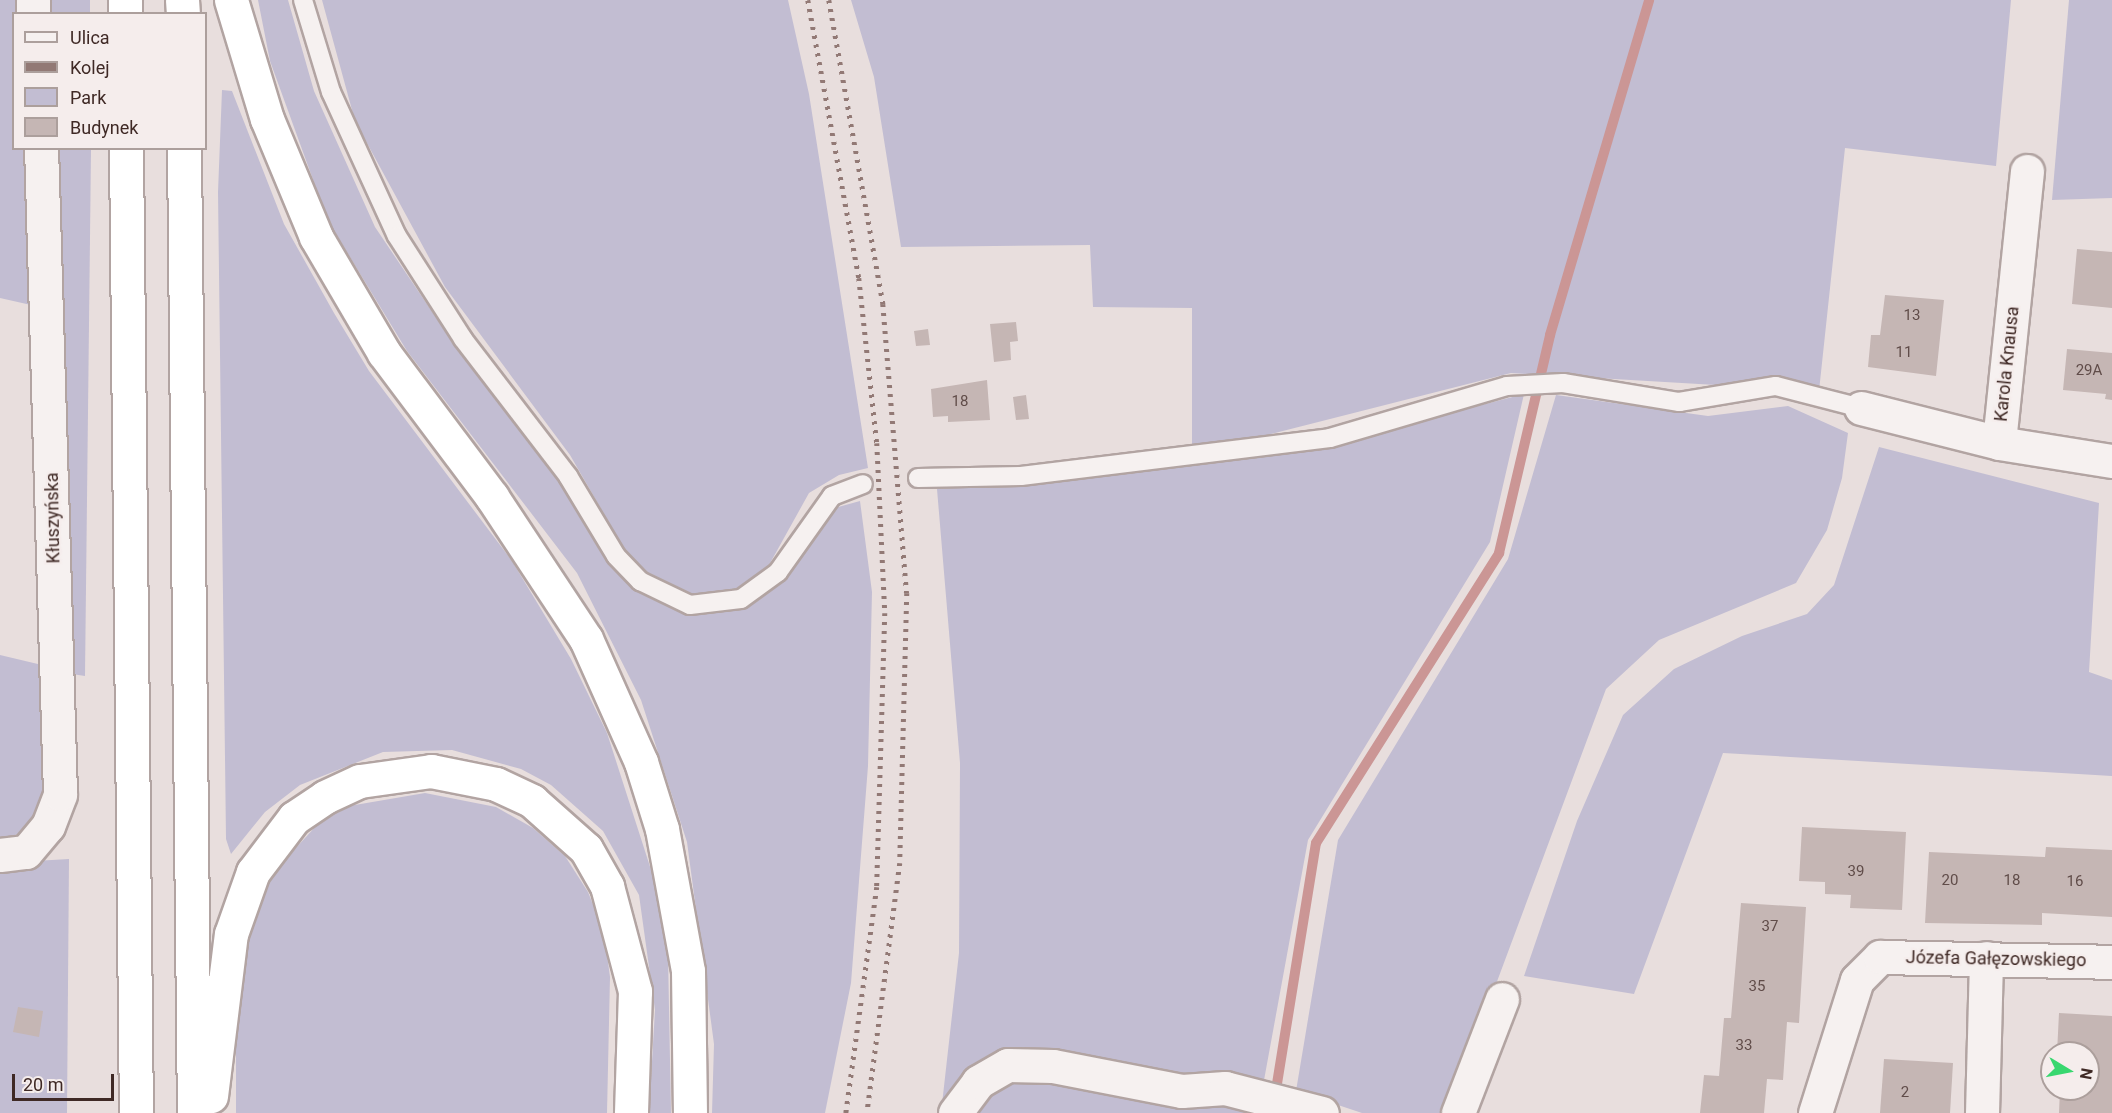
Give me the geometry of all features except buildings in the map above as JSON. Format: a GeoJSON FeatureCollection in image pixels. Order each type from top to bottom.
{"type":"FeatureCollection","features":[{"type":"Feature","properties":{"kind":"highway"},"geometry":{"type":"LineString","coordinates":[[231,0],[267,119],[316,237],[384,353],[492,497],[586,639],[641,762],[662,829],[688,971],[690,1113]]}},
{"type":"Feature","properties":{"kind":"highway"},"geometry":{"type":"LineString","coordinates":[[126,150],[136,1113]]}},
{"type":"Feature","properties":{"kind":"highway"},"geometry":{"type":"LineString","coordinates":[[184,150],[194,1113]]}},
{"type":"Feature","properties":{"kind":"highway"},"geometry":{"type":"LineString","coordinates":[[209,1113],[231,934],[253,872],[294,818],[360,781],[400,771],[468,776],[496,784],[532,801],[586,849],[607,886],[635,991],[631,1113]]}},
{"type":"Feature","properties":{"kind":"street","name":"Kłuszyńska"},"geometry":{"type":"LineString","coordinates":[[0,855],[26,852],[48,826],[60,794],[41,150]]}},
{"type":"Feature","properties":{"kind":"street","name":"Karola Knausa"},"geometry":{"type":"LineString","coordinates":[[2027,171],[1999,443],[2112,461]]}},
{"type":"Feature","properties":{"kind":"street"},"geometry":{"type":"LineString","coordinates":[[1861,408],[1999,443]]}},
{"type":"Feature","properties":{"kind":"street","name":"Józefa Gałęzowskiego"},"geometry":{"type":"LineString","coordinates":[[1815,1113],[1857,980],[1880,957],[2112,962]]}},
{"type":"Feature","properties":{"kind":"street"},"geometry":{"type":"LineString","coordinates":[[1982,1113],[1986,958]]}},
{"type":"Feature","properties":{"kind":"street"},"geometry":{"type":"LineString","coordinates":[[1458,1113],[1502,999]]}},
{"type":"Feature","properties":{"kind":"street"},"geometry":{"type":"LineString","coordinates":[[955,1113],[978,1082],[1008,1065],[1053,1066],[1182,1091],[1225,1088],[1255,1093],[1310,1108]]}},
{"type":"Feature","properties":{"kind":"lane"},"geometry":{"type":"LineString","coordinates":[[303,0],[331,92],[398,236],[463,339],[568,476],[616,556],[640,581],[690,605],[741,599],[778,572],[832,496],[862,484]]}},
{"type":"Feature","properties":{"kind":"lane"},"geometry":{"type":"LineString","coordinates":[[918,478],[1021,476],[1330,438],[1507,386],[1539,384],[1679,402],[1776,387],[1861,408]]}},
{"type":"Feature","properties":{"kind":"green space"},"geometry":{"type":"Polygon","coordinates":[[[0,0],[22,0],[23,12],[12,12],[12,150],[28,150],[31,305],[0,298],[0,0]]]}},
{"type":"Feature","properties":{"kind":"green space"},"geometry":{"type":"Polygon","coordinates":[[[40,0],[90,0],[90,12],[41,12],[40,0]]]}},
{"type":"Feature","properties":{"kind":"green space"},"geometry":{"type":"Polygon","coordinates":[[[258,0],[288,0],[314,91],[375,227],[441,325],[557,474],[596,541],[642,593],[689,613],[733,611],[767,594],[793,569],[831,509],[860,501],[872,592],[868,766],[851,983],[825,1113],[712,1113],[714,1044],[687,842],[641,700],[577,573],[407,351],[328,221],[270,61],[258,0]]]}},
{"type":"Feature","properties":{"kind":"green space"},"geometry":{"type":"Polygon","coordinates":[[[322,0],[788,0],[809,94],[868,468],[839,475],[809,493],[764,574],[726,596],[673,593],[638,573],[570,455],[445,287],[355,121],[322,0]]]}},
{"type":"Feature","properties":{"kind":"green space"},"geometry":{"type":"Polygon","coordinates":[[[851,0],[2011,0],[1996,166],[1845,148],[1819,391],[1511,373],[1259,437],[1192,447],[1192,308],[1093,307],[1090,245],[901,247],[874,77],[851,0]]]}},
{"type":"Feature","properties":{"kind":"green space"},"geometry":{"type":"Polygon","coordinates":[[[2069,0],[2112,0],[2112,198],[2052,200],[2069,0]]]}},
{"type":"Feature","properties":{"kind":"green space"},"geometry":{"type":"Polygon","coordinates":[[[222,90],[232,91],[284,224],[334,313],[369,371],[512,561],[571,659],[607,733],[654,879],[668,955],[671,1113],[649,1113],[655,1010],[639,895],[603,831],[551,785],[521,769],[452,750],[383,752],[300,785],[265,812],[231,854],[226,839],[218,192],[222,90]]]}},
{"type":"Feature","properties":{"kind":"green space"},"geometry":{"type":"Polygon","coordinates":[[[47,150],[91,150],[85,676],[65,673],[47,150]]]}},
{"type":"Feature","properties":{"kind":"green space"},"geometry":{"type":"Polygon","coordinates":[[[1524,394],[1490,542],[1308,840],[1258,1113],[941,1113],[959,953],[960,763],[937,489],[1041,482],[1393,428],[1524,394]]]}},
{"type":"Feature","properties":{"kind":"green space"},"geometry":{"type":"Polygon","coordinates":[[[1556,395],[1708,416],[1788,406],[1848,433],[1842,478],[1827,530],[1796,583],[1659,640],[1606,689],[1448,1113],[1362,1113],[1296,1091],[1338,840],[1508,559],[1556,395]]]}},
{"type":"Feature","properties":{"kind":"green space"},"geometry":{"type":"Polygon","coordinates":[[[1879,447],[2099,503],[2089,672],[2112,680],[2112,776],[1723,753],[1634,994],[1524,976],[1577,821],[1623,715],[1674,669],[1742,636],[1807,614],[1834,585],[1879,447]]]}},
{"type":"Feature","properties":{"kind":"green space"},"geometry":{"type":"Polygon","coordinates":[[[0,655],[42,665],[46,791],[38,823],[0,843],[0,655]]]}},
{"type":"Feature","properties":{"kind":"green space"},"geometry":{"type":"Polygon","coordinates":[[[425,793],[496,807],[533,828],[565,856],[588,892],[604,932],[610,977],[607,1113],[236,1113],[236,984],[251,914],[270,876],[317,825],[349,806],[425,793]]]}},
{"type":"Feature","properties":{"kind":"green space"},"geometry":{"type":"Polygon","coordinates":[[[69,859],[67,1113],[0,1113],[0,863],[69,859]]]}},
{"type":"Feature","properties":{"kind":"waterway"},"geometry":{"type":"LineString","coordinates":[[1275,1096],[1316,843],[1499,553],[1550,335],[1649,0]]}},
{"type":"Feature","properties":{"kind":"railway"},"geometry":{"type":"LineString","coordinates":[[808,0],[859,278],[877,443],[885,613],[877,887],[846,1113]]}},
{"type":"Feature","properties":{"kind":"railway"},"geometry":{"type":"LineString","coordinates":[[829,0],[883,304],[907,593],[900,863],[867,1113]]}}]}
